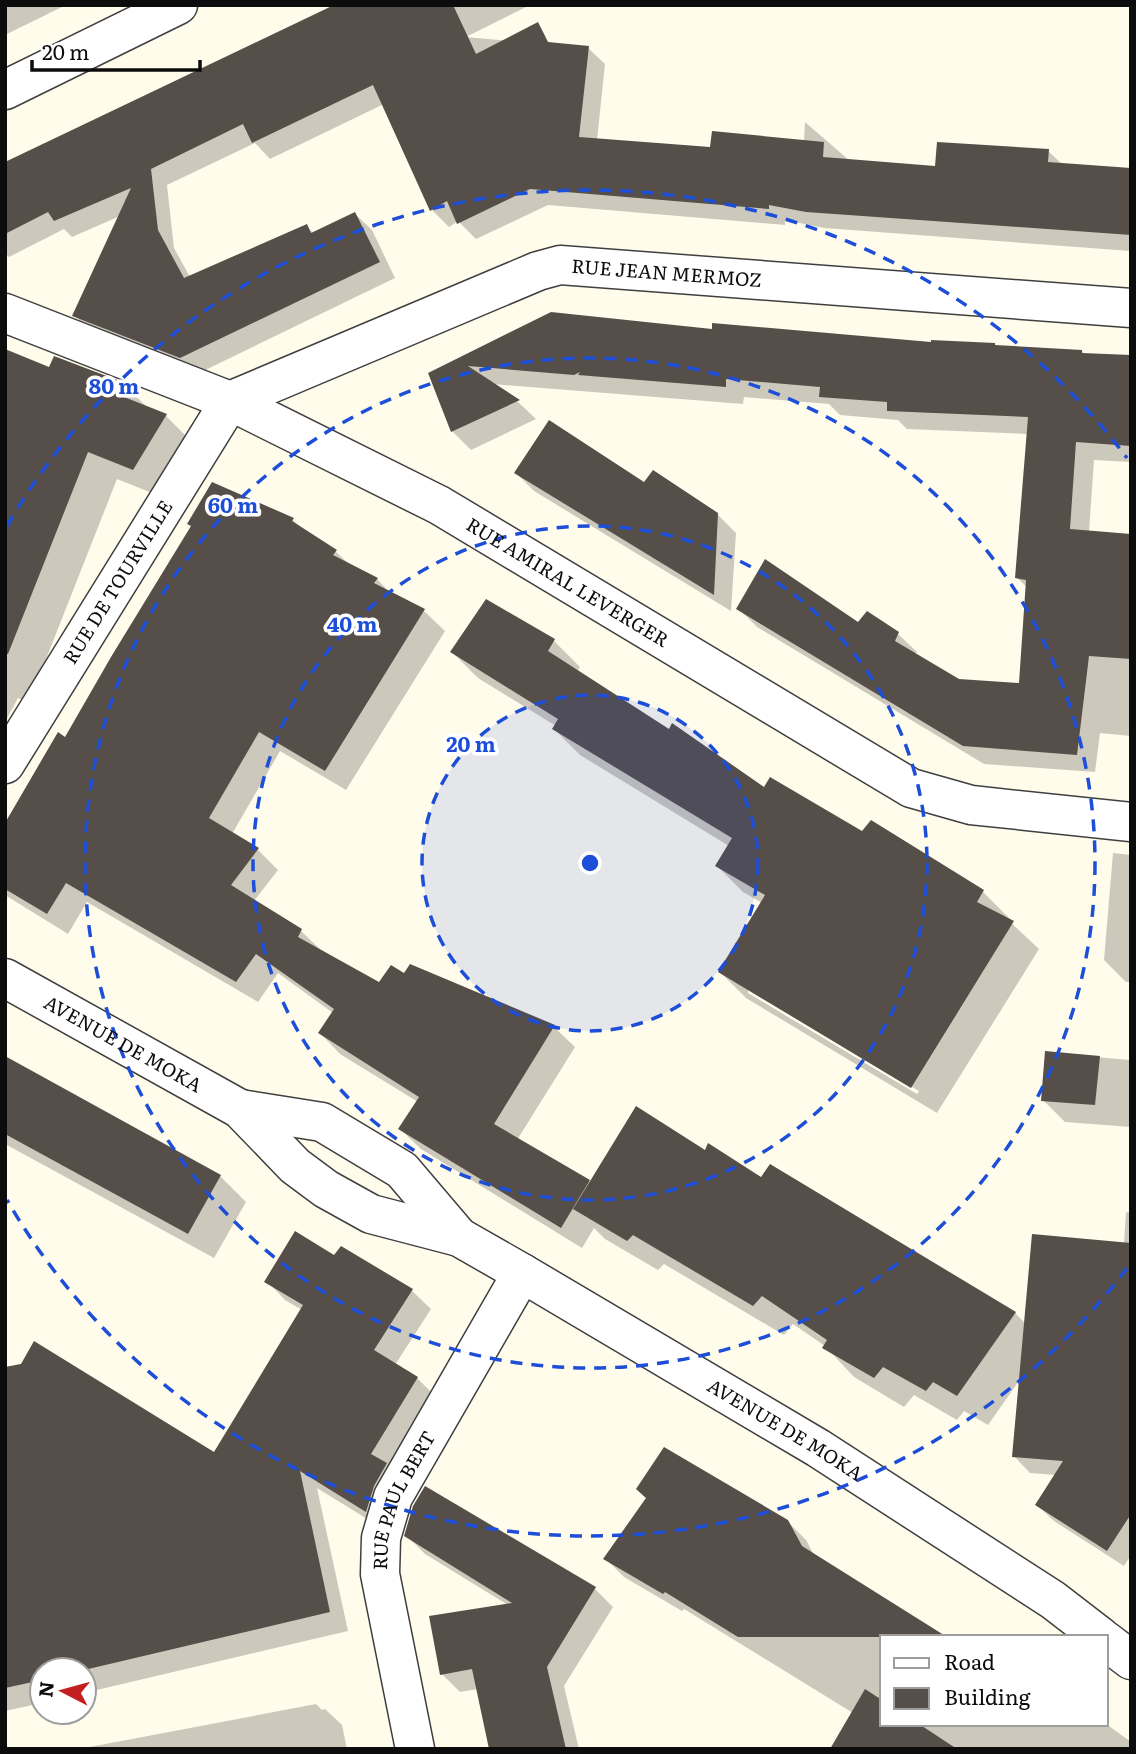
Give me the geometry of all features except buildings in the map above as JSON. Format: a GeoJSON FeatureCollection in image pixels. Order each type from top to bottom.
{"type":"FeatureCollection","features":[{"type":"Feature","properties":{"kind":"street"},"geometry":{"type":"LineString","coordinates":[[5,90],[178,5]]}},
{"type":"Feature","properties":{"kind":"street","name":"RUE JEAN MERMOZ"},"geometry":{"type":"LineString","coordinates":[[230,401],[510,282],[560,265],[1131,308]]}},
{"type":"Feature","properties":{"kind":"street","name":"RUE AMIRAL LEVERGER"},"geometry":{"type":"LineString","coordinates":[[5,313],[230,401],[439,505],[911,788],[971,805],[1131,822]]}},
{"type":"Feature","properties":{"kind":"street","name":"RUE DE TOURVILLE"},"geometry":{"type":"LineString","coordinates":[[5,764],[230,401]]}},
{"type":"Feature","properties":{"kind":"street","name":"AVENUE DE MOKA"},"geometry":{"type":"LineString","coordinates":[[5,978],[240,1109],[295,1166],[326,1189],[371,1214],[459,1237],[818,1448],[1053,1600],[1098,1635]]}},
{"type":"Feature","properties":{"kind":"street","name":"AVENUE DE MOKA"},"geometry":{"type":"LineString","coordinates":[[240,1109],[322,1122],[402,1170],[459,1237]]}},
{"type":"Feature","properties":{"kind":"street","name":"RUE PAUL BERT"},"geometry":{"type":"LineString","coordinates":[[415,1749],[380,1574],[381,1538],[393,1497],[522,1273]]}},
{"type":"Feature","properties":{"kind":"street"},"geometry":{"type":"LineString","coordinates":[[1108,1643],[1131,1660]]}}]}
